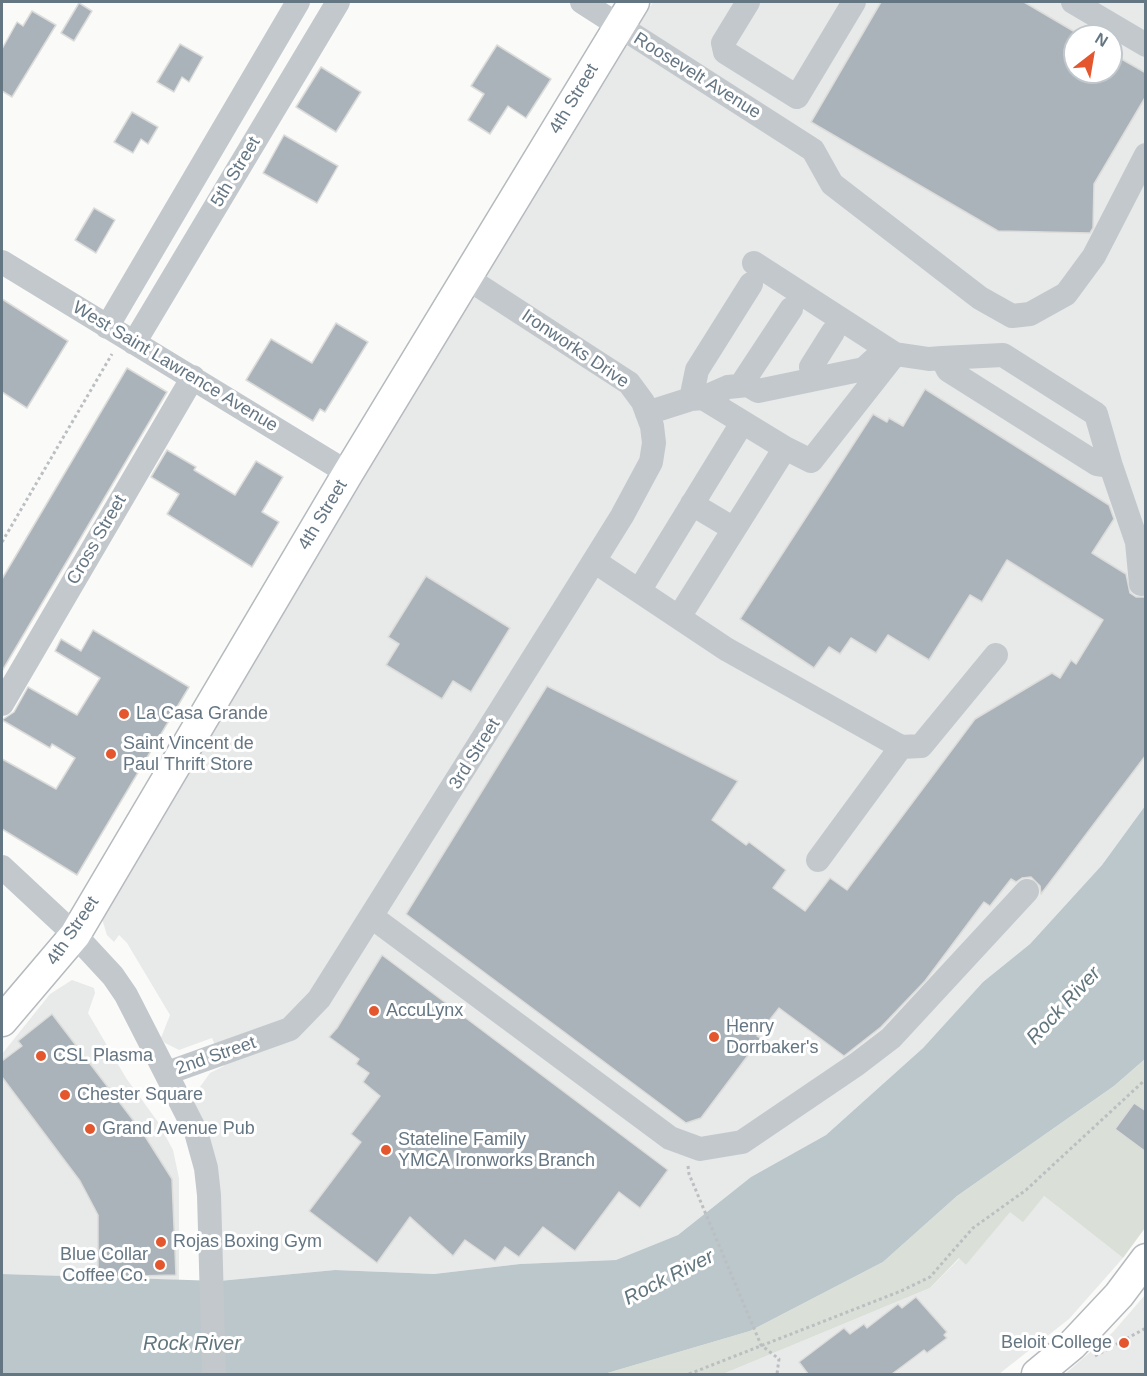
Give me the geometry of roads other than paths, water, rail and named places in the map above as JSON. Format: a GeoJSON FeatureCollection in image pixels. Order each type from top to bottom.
{"type":"FeatureCollection","features":[{"type":"Feature","properties":{"kind":"main road","name":"4th Street"},"geometry":{"type":"LineString","coordinates":[[2,1021],[75,935],[348,473],[626,14]]}},
{"type":"Feature","properties":{"kind":"main road"},"geometry":{"type":"LineString","coordinates":[[1037,1374],[1080,1337],[1119,1295],[1146,1259]]}},
{"type":"Feature","properties":{"kind":"street","name":"5th Street"},"geometry":{"type":"LineString","coordinates":[[107,327],[298,2]]}},
{"type":"Feature","properties":{"kind":"street","name":"5th Street"},"geometry":{"type":"LineString","coordinates":[[135,342],[338,2]]}},
{"type":"Feature","properties":{"kind":"street","name":"Roosevelt Avenue"},"geometry":{"type":"LineString","coordinates":[[582,2],[626,14],[779,128],[813,150],[832,184],[980,298],[1012,316],[1030,314],[1066,294],[1094,256],[1146,155]]}},
{"type":"Feature","properties":{"kind":"street"},"geometry":{"type":"LineString","coordinates":[[748,2],[723,43],[725,52],[797,97]]}},
{"type":"Feature","properties":{"kind":"street"},"geometry":{"type":"LineString","coordinates":[[779,128],[854,2]]}},
{"type":"Feature","properties":{"kind":"street"},"geometry":{"type":"LineString","coordinates":[[1073,2],[1146,45]]}},
{"type":"Feature","properties":{"kind":"street","name":"West Saint Lawrence Avenue"},"geometry":{"type":"LineString","coordinates":[[2,262],[348,473]]}},
{"type":"Feature","properties":{"kind":"street"},"geometry":{"type":"LineString","coordinates":[[697,399],[697,370],[752,274],[886,359]]}},
{"type":"Feature","properties":{"kind":"street","name":"Ironworks Drive"},"geometry":{"type":"LineString","coordinates":[[467,278],[629,383],[644,402],[654,443]]}},
{"type":"Feature","properties":{"kind":"street"},"geometry":{"type":"LineString","coordinates":[[745,385],[791,309]]}},
{"type":"Feature","properties":{"kind":"street"},"geometry":{"type":"LineString","coordinates":[[811,367],[833,332]]}},
{"type":"Feature","properties":{"kind":"street"},"geometry":{"type":"LineString","coordinates":[[783,378],[811,367],[863,355],[886,359],[929,360],[1003,355],[1096,414],[1137,542],[1141,584]]}},
{"type":"Feature","properties":{"kind":"street"},"geometry":{"type":"LineString","coordinates":[[942,358],[948,370],[1097,464],[1111,466]]}},
{"type":"Feature","properties":{"kind":"street"},"geometry":{"type":"LineString","coordinates":[[647,413],[697,399],[728,387],[745,385],[759,376],[783,378],[864,369],[886,359]]}},
{"type":"Feature","properties":{"kind":"street"},"geometry":{"type":"LineString","coordinates":[[697,399],[811,461],[886,359]]}},
{"type":"Feature","properties":{"kind":"street","name":"Cross Street"},"geometry":{"type":"LineString","coordinates":[[2,704],[193,377]]}},
{"type":"Feature","properties":{"kind":"street"},"geometry":{"type":"LineString","coordinates":[[639,591],[742,423]]}},
{"type":"Feature","properties":{"kind":"street","name":"3rd Street"},"geometry":{"type":"LineString","coordinates":[[264,1040],[290,1029],[319,999],[594,561],[651,462],[654,443]]}},
{"type":"Feature","properties":{"kind":"street"},"geometry":{"type":"LineString","coordinates":[[679,617],[784,448]]}},
{"type":"Feature","properties":{"kind":"street"},"geometry":{"type":"LineString","coordinates":[[692,504],[734,529]]}},
{"type":"Feature","properties":{"kind":"street"},"geometry":{"type":"LineString","coordinates":[[594,561],[726,649],[901,747],[921,746],[996,656]]}},
{"type":"Feature","properties":{"kind":"street"},"geometry":{"type":"LineString","coordinates":[[818,860],[901,747]]}},
{"type":"Feature","properties":{"kind":"street"},"geometry":{"type":"LineString","coordinates":[[2,867],[75,935],[113,976],[126,995],[196,1132],[206,1168],[212,1256],[214,1374]]}},
{"type":"Feature","properties":{"kind":"street"},"geometry":{"type":"LineString","coordinates":[[372,917],[670,1138],[700,1149],[742,1142],[857,1064],[891,1038],[1027,891]]}},
{"type":"Feature","properties":{"kind":"street","name":"2nd Street"},"geometry":{"type":"LineString","coordinates":[[167,1073],[264,1040]]}},
{"type":"Feature","properties":{"kind":"water","name":"Rock River"},"geometry":{"type":"Polygon","coordinates":[[[1145,806],[1145,1059],[1114,1086],[957,1196],[883,1262],[750,1331],[604,1374],[2,1374],[2,1274],[219,1281],[335,1270],[434,1274],[520,1264],[616,1260],[678,1235],[751,1177],[826,1135],[923,1048],[983,982],[1030,944],[1102,865],[1145,806]]]}},
{"type":"Feature","properties":{"kind":"place","name":"La Casa Grande"},"geometry":{"type":"Point","coordinates":[124,714]}},
{"type":"Feature","properties":{"kind":"place","name":"Saint Vincent de Paul Thrift Store"},"geometry":{"type":"Point","coordinates":[111,754]}},
{"type":"Feature","properties":{"kind":"place","name":"AccuLynx"},"geometry":{"type":"Point","coordinates":[374,1011]}},
{"type":"Feature","properties":{"kind":"place","name":"Henry Dorrbaker's"},"geometry":{"type":"Point","coordinates":[714,1037]}},
{"type":"Feature","properties":{"kind":"place","name":"CSL Plasma"},"geometry":{"type":"Point","coordinates":[41,1056]}},
{"type":"Feature","properties":{"kind":"place","name":"Chester Square"},"geometry":{"type":"Point","coordinates":[65,1095]}},
{"type":"Feature","properties":{"kind":"place","name":"Grand Avenue Pub"},"geometry":{"type":"Point","coordinates":[90,1129]}},
{"type":"Feature","properties":{"kind":"place","name":"Stateline Family YMCA Ironworks Branch"},"geometry":{"type":"Point","coordinates":[386,1150]}},
{"type":"Feature","properties":{"kind":"place","name":"Rojas Boxing Gym"},"geometry":{"type":"Point","coordinates":[161,1242]}},
{"type":"Feature","properties":{"kind":"place","name":"Blue Collar Coffee Co."},"geometry":{"type":"Point","coordinates":[160,1265]}},
{"type":"Feature","properties":{"kind":"place","name":"Beloit College"},"geometry":{"type":"Point","coordinates":[1124,1343]}}]}
